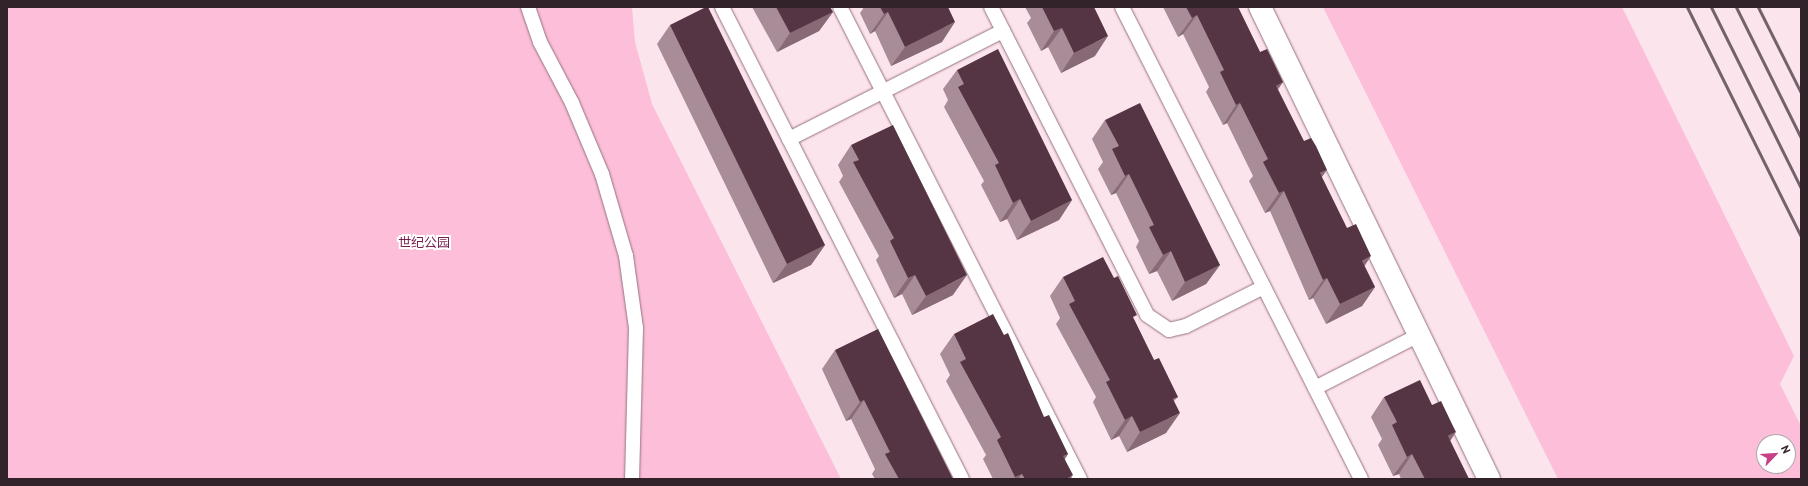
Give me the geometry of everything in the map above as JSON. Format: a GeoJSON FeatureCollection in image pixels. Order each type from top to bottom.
{"type":"FeatureCollection","features":[{"type":"Feature","properties":{"kind":"street"},"geometry":{"type":"LineString","coordinates":[[1260,7],[1489,479]]}},
{"type":"Feature","properties":{"kind":"lane"},"geometry":{"type":"LineString","coordinates":[[528,7],[540,42],[575,110],[602,174],[626,256],[636,328],[632,479]]}},
{"type":"Feature","properties":{"kind":"lane"},"geometry":{"type":"LineString","coordinates":[[722,7],[962,479]]}},
{"type":"Feature","properties":{"kind":"lane"},"geometry":{"type":"LineString","coordinates":[[840,7],[1080,479]]}},
{"type":"Feature","properties":{"kind":"lane"},"geometry":{"type":"LineString","coordinates":[[991,7],[1147,315],[1169,330],[1186,326],[1264,287]]}},
{"type":"Feature","properties":{"kind":"lane"},"geometry":{"type":"LineString","coordinates":[[1122,7],[1361,479]]}},
{"type":"Feature","properties":{"kind":"lane"},"geometry":{"type":"LineString","coordinates":[[789,139],[1003,31]]}},
{"type":"Feature","properties":{"kind":"lane"},"geometry":{"type":"LineString","coordinates":[[1315,388],[1419,335]]}},
{"type":"Feature","properties":{"kind":"green space","name":"世纪公园"},"geometry":{"type":"Polygon","coordinates":[[[7,7],[632,7],[635,42],[652,104],[841,479],[7,479],[7,7]]]}},
{"type":"Feature","properties":{"kind":"green space"},"geometry":{"type":"Polygon","coordinates":[[[1323,7],[1622,7],[1794,356],[1780,384],[1801,426],[1801,479],[1558,479],[1323,7]]]}},
{"type":"Feature","properties":{"kind":"building"},"geometry":{"type":"Polygon","coordinates":[[[708,7],[825,245],[787,264],[670,25],[708,7]]]}},
{"type":"Feature","properties":{"kind":"building"},"geometry":{"type":"Polygon","coordinates":[[[776,7],[830,7],[833,12],[790,33],[776,7]]]}},
{"type":"Feature","properties":{"kind":"building"},"geometry":{"type":"Polygon","coordinates":[[[880,7],[948,7],[955,22],[905,47],[888,12],[884,14],[880,7]]]}},
{"type":"Feature","properties":{"kind":"building"},"geometry":{"type":"Polygon","coordinates":[[[1042,7],[1094,7],[1108,36],[1074,53],[1062,28],[1054,31],[1042,7]]]}},
{"type":"Feature","properties":{"kind":"building"},"geometry":{"type":"Polygon","coordinates":[[[1186,7],[1238,7],[1260,52],[1267,49],[1283,82],[1276,86],[1304,141],[1311,138],[1316,146],[1327,170],[1320,173],[1347,228],[1356,224],[1371,256],[1362,261],[1375,287],[1340,304],[1327,278],[1323,280],[1284,191],[1279,193],[1263,162],[1268,159],[1240,103],[1236,105],[1220,72],[1224,70],[1197,15],[1192,18],[1186,7]]]}},
{"type":"Feature","properties":{"kind":"building"},"geometry":{"type":"Polygon","coordinates":[[[998,49],[1072,200],[1031,221],[1020,199],[1013,203],[995,165],[999,163],[958,87],[964,84],[957,70],[998,49]]]}},
{"type":"Feature","properties":{"kind":"building"},"geometry":{"type":"Polygon","coordinates":[[[1140,103],[1220,265],[1185,282],[1171,251],[1163,255],[1149,227],[1154,225],[1129,174],[1125,176],[1112,149],[1119,146],[1105,120],[1140,103]]]}},
{"type":"Feature","properties":{"kind":"building"},"geometry":{"type":"Polygon","coordinates":[[[893,125],[967,275],[926,296],[915,275],[908,278],[890,241],[894,238],[853,162],[859,160],[851,145],[893,125]]]}},
{"type":"Feature","properties":{"kind":"building"},"geometry":{"type":"Polygon","coordinates":[[[1103,257],[1114,278],[1118,276],[1137,315],[1133,317],[1154,360],[1159,358],[1178,397],[1173,399],[1180,413],[1140,432],[1132,416],[1125,420],[1106,382],[1110,380],[1069,304],[1075,301],[1063,277],[1103,257]]]}},
{"type":"Feature","properties":{"kind":"building"},"geometry":{"type":"Polygon","coordinates":[[[993,314],[1004,335],[1008,333],[1044,417],[1049,415],[1068,454],[1063,456],[1073,475],[1066,479],[1025,479],[1022,474],[1015,477],[997,440],[1001,437],[960,362],[966,359],[954,334],[993,314]]]}},
{"type":"Feature","properties":{"kind":"building"},"geometry":{"type":"Polygon","coordinates":[[[878,329],[953,479],[899,479],[885,454],[890,452],[864,400],[860,402],[835,350],[878,329]]]}},
{"type":"Feature","properties":{"kind":"building"},"geometry":{"type":"Polygon","coordinates":[[[1420,380],[1432,405],[1441,401],[1456,432],[1448,436],[1469,479],[1425,479],[1412,454],[1407,457],[1392,425],[1397,422],[1384,397],[1420,380]]]}},
{"type":"Feature","properties":{"kind":"railway"},"geometry":{"type":"LineString","coordinates":[[1687,7],[1801,237]]}},
{"type":"Feature","properties":{"kind":"railway"},"geometry":{"type":"LineString","coordinates":[[1711,7],[1801,188]]}},
{"type":"Feature","properties":{"kind":"railway"},"geometry":{"type":"LineString","coordinates":[[1736,7],[1801,138]]}},
{"type":"Feature","properties":{"kind":"railway"},"geometry":{"type":"LineString","coordinates":[[1758,7],[1801,93]]}}]}
